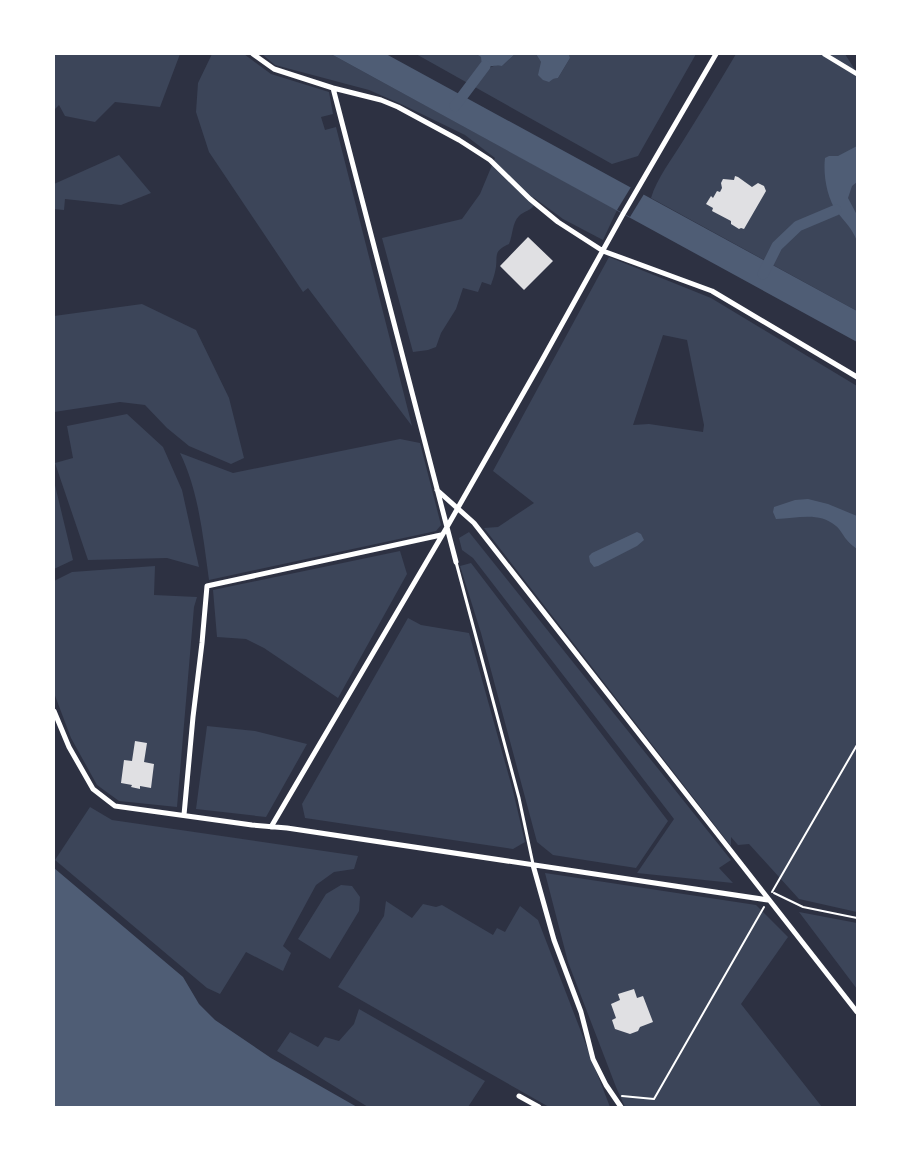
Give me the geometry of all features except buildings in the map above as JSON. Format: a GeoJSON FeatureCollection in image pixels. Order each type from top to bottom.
{"type":"FeatureCollection","features":[{"type":"Feature","properties":{"kind":"street"},"geometry":{"type":"LineString","coordinates":[[253,54],[274,69],[333,88],[381,100],[398,107],[459,140],[490,160],[530,199],[558,222],[603,250],[712,291],[857,377]]}},
{"type":"Feature","properties":{"kind":"street"},"geometry":{"type":"LineString","coordinates":[[271,827],[447,527],[636,190],[716,54]]}},
{"type":"Feature","properties":{"kind":"street"},"geometry":{"type":"LineString","coordinates":[[824,54],[857,74]]}},
{"type":"Feature","properties":{"kind":"street"},"geometry":{"type":"LineString","coordinates":[[333,88],[456,562]]}},
{"type":"Feature","properties":{"kind":"street"},"geometry":{"type":"LineString","coordinates":[[437,490],[474,523],[857,1012]]}},
{"type":"Feature","properties":{"kind":"street"},"geometry":{"type":"LineString","coordinates":[[184,815],[206,586],[441,535],[450,541]]}},
{"type":"Feature","properties":{"kind":"street"},"geometry":{"type":"LineString","coordinates":[[54,712],[69,747],[93,790],[115,806],[768,900]]}},
{"type":"Feature","properties":{"kind":"street"},"geometry":{"type":"LineString","coordinates":[[533,865],[554,940],[581,1012],[593,1058],[606,1085],[621,1107]]}},
{"type":"Feature","properties":{"kind":"street"},"geometry":{"type":"LineString","coordinates":[[519,1096],[539,1107]]}},
{"type":"Feature","properties":{"kind":"lane"},"geometry":{"type":"LineString","coordinates":[[456,562],[519,798],[533,865]]}},
{"type":"Feature","properties":{"kind":"path"},"geometry":{"type":"LineString","coordinates":[[614,1097],[654,1099],[857,745]]}},
{"type":"Feature","properties":{"kind":"path"},"geometry":{"type":"LineString","coordinates":[[772,892],[803,907],[857,918]]}},
{"type":"Feature","properties":{"kind":"shaded area"},"geometry":{"type":"Polygon","coordinates":[[[54,54],[180,54],[160,107],[115,102],[95,122],[65,116],[59,105],[54,110],[54,54]]]}},
{"type":"Feature","properties":{"kind":"shaded area"},"geometry":{"type":"Polygon","coordinates":[[[212,54],[244,54],[271,74],[329,92],[333,114],[321,117],[325,130],[336,127],[412,426],[308,288],[303,292],[209,152],[196,112],[198,83],[212,54]]]}},
{"type":"Feature","properties":{"kind":"shaded area"},"geometry":{"type":"Polygon","coordinates":[[[262,54],[331,54],[617,210],[603,240],[563,219],[533,197],[535,204],[517,219],[509,244],[498,252],[491,285],[482,282],[478,292],[463,288],[456,309],[441,333],[436,347],[413,352],[382,238],[462,219],[480,194],[495,158],[465,135],[401,104],[369,90],[275,65],[262,54]]]}},
{"type":"Feature","properties":{"kind":"shaded area"},"geometry":{"type":"Polygon","coordinates":[[[331,54],[386,54],[857,311],[857,342],[331,54]]]}},
{"type":"Feature","properties":{"kind":"shaded area"},"geometry":{"type":"Polygon","coordinates":[[[416,54],[476,54],[481,57],[489,68],[496,65],[502,66],[515,54],[536,54],[552,79],[558,78],[570,58],[569,54],[696,54],[638,156],[612,164],[416,54]]]}},
{"type":"Feature","properties":{"kind":"shaded area"},"geometry":{"type":"Polygon","coordinates":[[[476,54],[515,54],[502,66],[488,67],[482,66],[481,57],[476,54]]]}},
{"type":"Feature","properties":{"kind":"shaded area"},"geometry":{"type":"Polygon","coordinates":[[[536,54],[569,54],[570,58],[558,78],[549,82],[543,80],[538,75],[541,62],[536,54]]]}},
{"type":"Feature","properties":{"kind":"shaded area"},"geometry":{"type":"Polygon","coordinates":[[[736,54],[845,54],[857,73],[857,311],[651,198],[661,176],[736,54]]]}},
{"type":"Feature","properties":{"kind":"shaded area"},"geometry":{"type":"Polygon","coordinates":[[[857,146],[857,182],[852,186],[848,198],[857,215],[857,241],[831,200],[825,179],[825,158],[838,156],[857,146]]]}},
{"type":"Feature","properties":{"kind":"shaded area"},"geometry":{"type":"Polygon","coordinates":[[[119,155],[151,193],[121,205],[65,199],[64,210],[54,209],[54,184],[119,155]]]}},
{"type":"Feature","properties":{"kind":"shaded area"},"geometry":{"type":"Polygon","coordinates":[[[609,257],[711,298],[857,386],[857,912],[799,899],[749,844],[738,845],[731,837],[731,846],[484,528],[498,527],[534,503],[493,471],[609,257]],[[663,335],[633,425],[649,424],[703,432],[704,425],[687,340],[663,335]]]}},
{"type":"Feature","properties":{"kind":"shaded area"},"geometry":{"type":"Polygon","coordinates":[[[142,304],[196,330],[229,398],[244,458],[231,464],[189,446],[167,428],[145,405],[120,402],[54,412],[54,316],[142,304]]]}},
{"type":"Feature","properties":{"kind":"shaded area"},"geometry":{"type":"Polygon","coordinates":[[[127,414],[163,447],[182,490],[199,567],[167,558],[88,560],[55,463],[73,458],[67,426],[127,414]]]}},
{"type":"Feature","properties":{"kind":"shaded area"},"geometry":{"type":"Polygon","coordinates":[[[400,439],[420,443],[441,525],[436,531],[209,580],[196,499],[180,453],[233,473],[400,439]]]}},
{"type":"Feature","properties":{"kind":"shaded area"},"geometry":{"type":"Polygon","coordinates":[[[54,481],[73,560],[54,569],[54,481]]]}},
{"type":"Feature","properties":{"kind":"shaded area"},"geometry":{"type":"Polygon","coordinates":[[[808,499],[828,504],[857,516],[857,549],[829,521],[815,517],[776,519],[773,512],[774,507],[795,500],[808,499]]]}},
{"type":"Feature","properties":{"kind":"shaded area"},"geometry":{"type":"Polygon","coordinates":[[[469,532],[731,860],[719,868],[733,883],[637,873],[674,819],[473,558],[462,550],[459,538],[469,532]]]}},
{"type":"Feature","properties":{"kind":"shaded area"},"geometry":{"type":"Polygon","coordinates":[[[637,532],[641,534],[644,540],[637,546],[598,566],[594,567],[590,562],[589,556],[592,553],[637,532]]]}},
{"type":"Feature","properties":{"kind":"shaded area"},"geometry":{"type":"Polygon","coordinates":[[[400,551],[407,574],[338,698],[264,648],[246,639],[217,637],[213,590],[400,551]]]}},
{"type":"Feature","properties":{"kind":"shaded area"},"geometry":{"type":"Polygon","coordinates":[[[471,563],[668,821],[636,868],[553,855],[537,842],[481,633],[460,566],[471,563]]]}},
{"type":"Feature","properties":{"kind":"shaded area"},"geometry":{"type":"Polygon","coordinates":[[[155,566],[154,595],[197,597],[194,607],[177,807],[119,801],[97,785],[71,738],[54,693],[54,581],[72,572],[155,566]]]}},
{"type":"Feature","properties":{"kind":"shaded area"},"geometry":{"type":"Polygon","coordinates":[[[408,618],[421,625],[469,633],[513,791],[525,842],[513,849],[305,818],[302,804],[408,618]]]}},
{"type":"Feature","properties":{"kind":"shaded area"},"geometry":{"type":"Polygon","coordinates":[[[207,726],[255,731],[307,744],[266,817],[196,809],[207,726]]]}},
{"type":"Feature","properties":{"kind":"shaded area"},"geometry":{"type":"Polygon","coordinates":[[[90,807],[112,820],[358,856],[354,869],[334,872],[316,885],[283,946],[291,953],[283,971],[246,952],[220,994],[207,988],[55,860],[90,807]]]}},
{"type":"Feature","properties":{"kind":"shaded area"},"geometry":{"type":"Polygon","coordinates":[[[54,868],[183,977],[199,1004],[215,1020],[271,1058],[357,1107],[54,1107],[54,868]]]}},
{"type":"Feature","properties":{"kind":"shaded area"},"geometry":{"type":"Polygon","coordinates":[[[545,873],[756,905],[788,937],[741,1004],[822,1107],[625,1107],[568,962],[545,873]]]}},
{"type":"Feature","properties":{"kind":"shaded area"},"geometry":{"type":"Polygon","coordinates":[[[341,885],[352,886],[360,897],[359,911],[330,959],[298,939],[326,894],[341,885]]]}},
{"type":"Feature","properties":{"kind":"shaded area"},"geometry":{"type":"Polygon","coordinates":[[[386,901],[412,918],[423,904],[436,907],[442,905],[493,935],[497,928],[505,932],[520,906],[538,920],[610,1107],[549,1107],[338,987],[384,916],[386,901]]]}},
{"type":"Feature","properties":{"kind":"shaded area"},"geometry":{"type":"Polygon","coordinates":[[[799,912],[857,923],[857,989],[799,912]]]}},
{"type":"Feature","properties":{"kind":"shaded area"},"geometry":{"type":"Polygon","coordinates":[[[359,1009],[485,1081],[468,1107],[368,1107],[277,1051],[290,1032],[318,1047],[325,1037],[339,1041],[354,1024],[359,1009]]]}},
{"type":"Feature","properties":{"kind":"pier"},"geometry":{"type":"Polygon","coordinates":[[[631,187],[644,194],[630,217],[617,210],[631,187]]]}},
{"type":"Feature","properties":{"kind":"waterway"},"geometry":{"type":"LineString","coordinates":[[455,106],[485,66]]}},
{"type":"Feature","properties":{"kind":"waterway"},"geometry":{"type":"LineString","coordinates":[[763,274],[777,246],[798,226],[836,210]]}}]}
